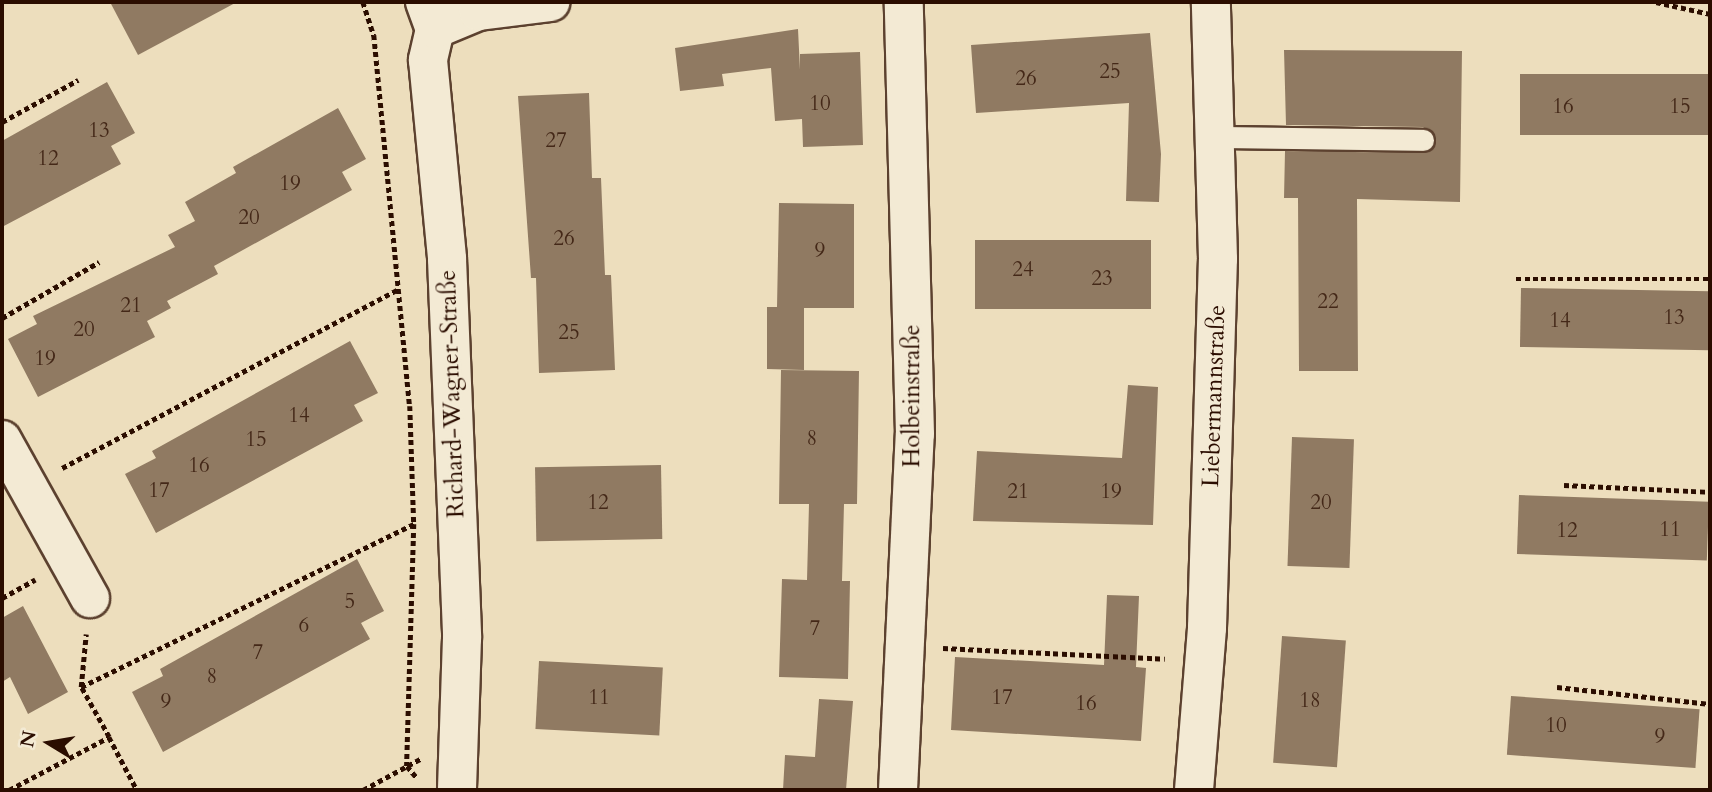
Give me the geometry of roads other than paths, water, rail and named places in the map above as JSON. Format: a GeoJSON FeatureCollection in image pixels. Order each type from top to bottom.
{"type":"FeatureCollection","features":[{"type":"Feature","properties":{"kind":"street"},"geometry":{"type":"LineString","coordinates":[[430,15],[550,2]]}},
{"type":"Feature","properties":{"kind":"street","name":"Holbeinstraße"},"geometry":{"type":"LineString","coordinates":[[898,790],[915,434],[904,2]]}},
{"type":"Feature","properties":{"kind":"street","name":"Liebermannstraße"},"geometry":{"type":"LineString","coordinates":[[1194,790],[1205,661],[1218,259],[1211,2]]}},
{"type":"Feature","properties":{"kind":"street","name":"Richard-Wagner-Straße"},"geometry":{"type":"LineString","coordinates":[[430,15],[428,60],[447,259],[462,638],[457,790]]}},
{"type":"Feature","properties":{"kind":"street"},"geometry":{"type":"LineString","coordinates":[[2,440],[90,598]]}},
{"type":"Feature","properties":{"kind":"lane"},"geometry":{"type":"LineString","coordinates":[[1215,137],[1423,140]]}}]}
